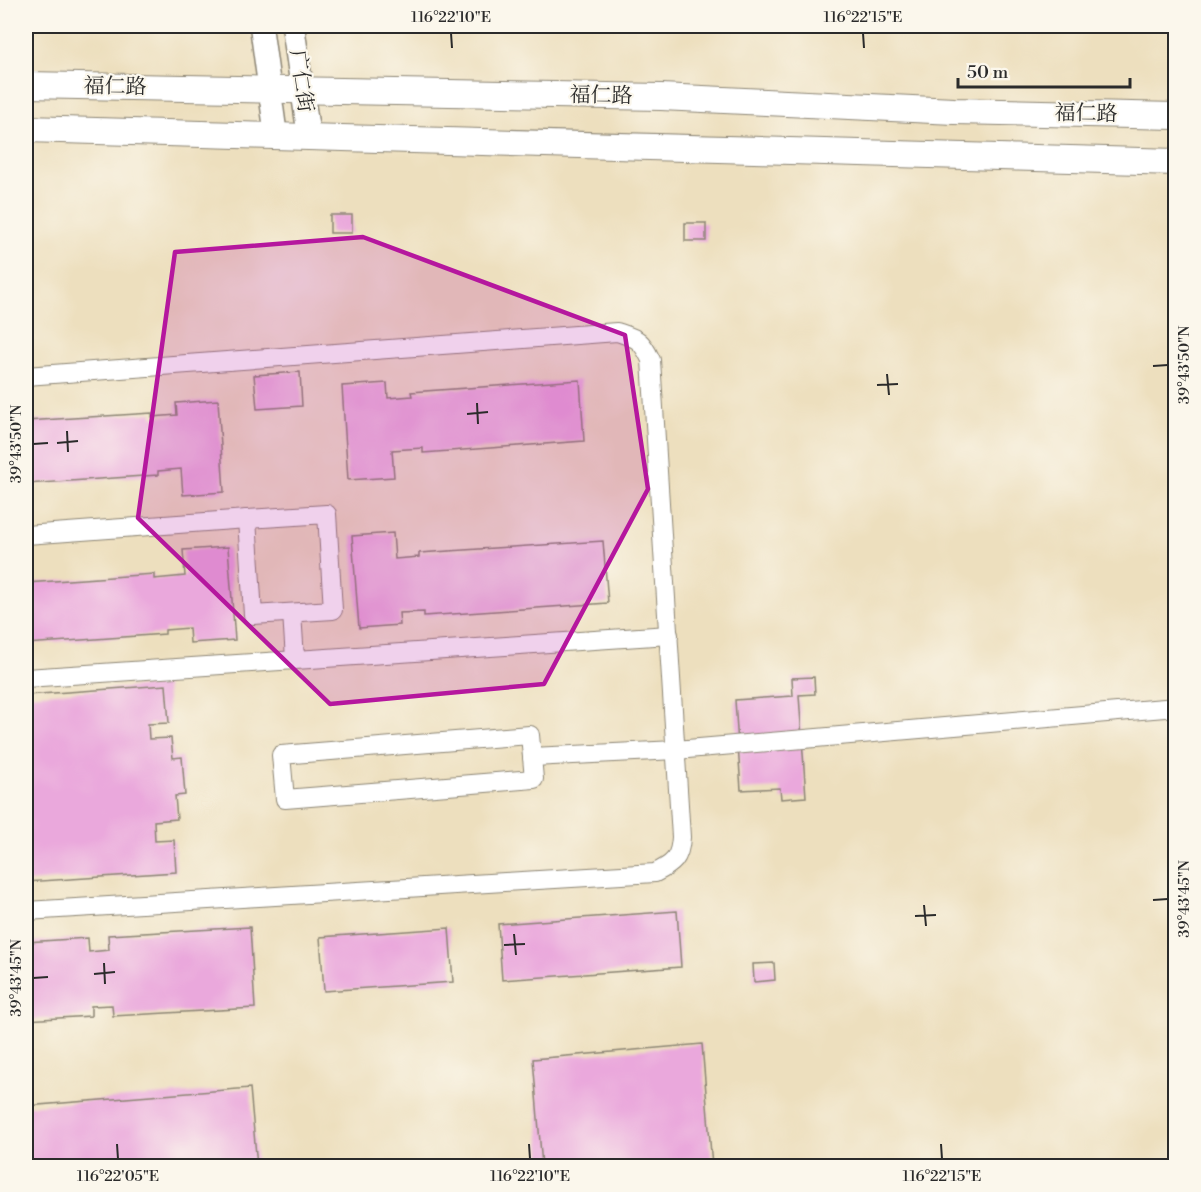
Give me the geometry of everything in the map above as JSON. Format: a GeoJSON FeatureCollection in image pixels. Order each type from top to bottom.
{"type":"FeatureCollection","features":[{"type":"Feature","properties":{"kind":"main road","name":"福仁路"},"geometry":{"type":"LineString","coordinates":[[26,85],[661,97],[954,111],[1176,116]]}},
{"type":"Feature","properties":{"kind":"main road"},"geometry":{"type":"LineString","coordinates":[[26,129],[1176,162]]}},
{"type":"Feature","properties":{"kind":"street","name":"广仁街"},"geometry":{"type":"LineString","coordinates":[[261,26],[276,136]]}},
{"type":"Feature","properties":{"kind":"street","name":"广仁街"},"geometry":{"type":"LineString","coordinates":[[293,26],[309,137]]}},
{"type":"Feature","properties":{"kind":"street"},"geometry":{"type":"LineString","coordinates":[[26,376],[617,332],[630,336],[643,344],[651,360],[681,837],[681,850],[671,865],[655,873],[26,911]]}},
{"type":"Feature","properties":{"kind":"street"},"geometry":{"type":"LineString","coordinates":[[26,535],[247,519],[327,514],[333,610],[253,615],[247,519]]}},
{"type":"Feature","properties":{"kind":"street"},"geometry":{"type":"LineString","coordinates":[[292,613],[294,659]]}},
{"type":"Feature","properties":{"kind":"street"},"geometry":{"type":"LineString","coordinates":[[26,678],[669,635]]}},
{"type":"Feature","properties":{"kind":"street"},"geometry":{"type":"LineString","coordinates":[[532,757],[676,750],[1176,707]]}},
{"type":"Feature","properties":{"kind":"street"},"geometry":{"type":"LineString","coordinates":[[530,735],[532,757],[534,779],[285,799],[281,754],[530,735]]}},
{"type":"Feature","properties":{"kind":"highlighted area"},"geometry":{"type":"Polygon","coordinates":[[[363,237],[625,335],[648,489],[544,684],[330,704],[138,518],[175,252],[363,237]]]}},
{"type":"Feature","properties":{"kind":"building"},"geometry":{"type":"Polygon","coordinates":[[[330,215],[352,215],[352,233],[330,233],[330,215]]]}},
{"type":"Feature","properties":{"kind":"building"},"geometry":{"type":"Polygon","coordinates":[[[685,223],[706,223],[706,241],[685,241],[685,223]]]}},
{"type":"Feature","properties":{"kind":"building"},"geometry":{"type":"Polygon","coordinates":[[[300,372],[302,406],[257,409],[254,375],[300,372]]]}},
{"type":"Feature","properties":{"kind":"building"},"geometry":{"type":"Polygon","coordinates":[[[580,380],[584,441],[423,453],[423,448],[392,450],[394,477],[348,480],[342,386],[387,383],[388,398],[412,396],[411,392],[580,380]]]}},
{"type":"Feature","properties":{"kind":"building"},"geometry":{"type":"Polygon","coordinates":[[[218,400],[224,492],[183,495],[181,469],[158,471],[158,475],[26,484],[26,421],[152,413],[152,417],[177,415],[176,403],[218,400]]]}},
{"type":"Feature","properties":{"kind":"building"},"geometry":{"type":"Polygon","coordinates":[[[393,533],[395,559],[419,557],[419,553],[603,541],[608,603],[424,616],[424,612],[399,613],[400,625],[359,628],[352,536],[393,533]]]}},
{"type":"Feature","properties":{"kind":"building"},"geometry":{"type":"Polygon","coordinates":[[[228,547],[235,640],[190,643],[189,628],[165,630],[165,634],[26,644],[26,583],[154,574],[154,579],[185,576],[183,550],[228,547]]]}},
{"type":"Feature","properties":{"kind":"building"},"geometry":{"type":"Polygon","coordinates":[[[814,677],[815,694],[799,695],[806,797],[781,799],[780,788],[741,790],[735,700],[793,696],[792,678],[814,677]]]}},
{"type":"Feature","properties":{"kind":"building"},"geometry":{"type":"Polygon","coordinates":[[[166,685],[169,723],[148,724],[149,739],[171,738],[173,758],[182,757],[185,795],[175,796],[177,819],[154,821],[155,841],[174,840],[176,872],[26,882],[26,695],[166,685]]]}},
{"type":"Feature","properties":{"kind":"building"},"geometry":{"type":"Polygon","coordinates":[[[677,911],[681,967],[502,980],[498,924],[677,911]]]}},
{"type":"Feature","properties":{"kind":"building"},"geometry":{"type":"Polygon","coordinates":[[[250,927],[255,1008],[113,1016],[112,1005],[91,1006],[91,1016],[26,1020],[26,942],[88,938],[89,952],[109,950],[108,935],[250,927]]]}},
{"type":"Feature","properties":{"kind":"building"},"geometry":{"type":"Polygon","coordinates":[[[449,928],[453,982],[324,991],[320,937],[449,928]]]}},
{"type":"Feature","properties":{"kind":"building"},"geometry":{"type":"Polygon","coordinates":[[[774,963],[775,980],[754,982],[753,964],[774,963]]]}},
{"type":"Feature","properties":{"kind":"building"},"geometry":{"type":"Polygon","coordinates":[[[702,1044],[712,1166],[542,1166],[533,1059],[702,1044]]]}},
{"type":"Feature","properties":{"kind":"building"},"geometry":{"type":"Polygon","coordinates":[[[250,1088],[257,1166],[26,1166],[26,1106],[250,1088]]]}}]}
